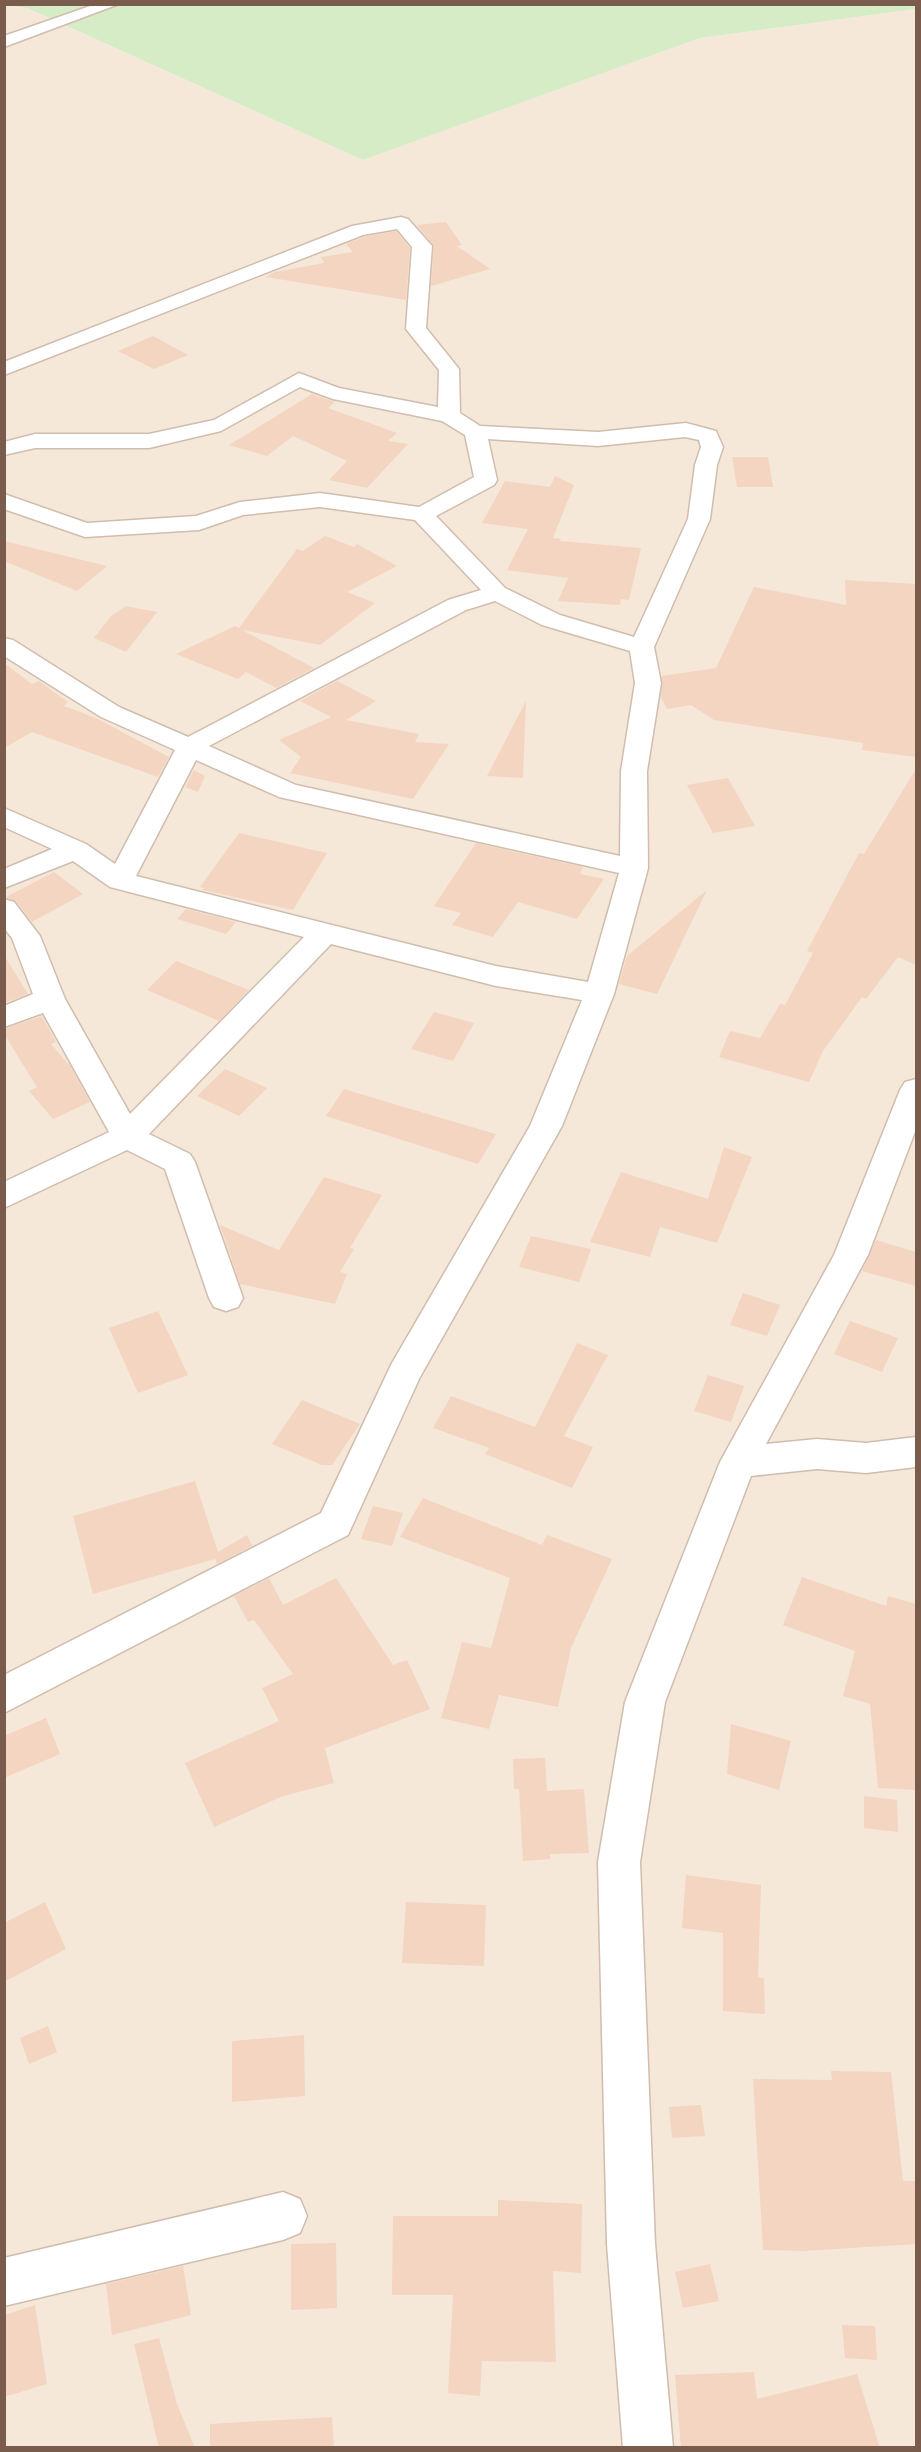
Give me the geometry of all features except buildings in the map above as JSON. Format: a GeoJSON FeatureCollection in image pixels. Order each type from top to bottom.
{"type":"FeatureCollection","features":[{"type":"Feature","properties":{"kind":"street"},"geometry":{"type":"LineString","coordinates":[[4,42],[112,4]]}},
{"type":"Feature","properties":{"kind":"street"},"geometry":{"type":"LineString","coordinates":[[4,369],[359,230],[401,223],[422,246],[416,329],[449,369],[449,416]]}},
{"type":"Feature","properties":{"kind":"street"},"geometry":{"type":"LineString","coordinates":[[4,450],[35,441],[149,441],[221,425],[299,379],[333,393],[449,416],[475,432],[598,439],[686,430],[708,436],[712,447],[706,465],[699,519],[642,647],[648,683],[634,771],[634,868],[599,994],[546,1126],[404,1373],[335,1524],[4,1695]]}},
{"type":"Feature","properties":{"kind":"street"},"geometry":{"type":"LineString","coordinates":[[4,501],[85,530],[199,523],[240,508],[320,500],[422,514],[486,480],[475,432]]}},
{"type":"Feature","properties":{"kind":"street"},"geometry":{"type":"LineString","coordinates":[[422,514],[497,594],[551,620],[642,647]]}},
{"type":"Feature","properties":{"kind":"street"},"geometry":{"type":"LineString","coordinates":[[120,881],[190,746],[457,605],[497,594]]}},
{"type":"Feature","properties":{"kind":"street"},"geometry":{"type":"LineString","coordinates":[[4,645],[110,712],[288,791],[634,868]]}},
{"type":"Feature","properties":{"kind":"street"},"geometry":{"type":"LineString","coordinates":[[4,816],[76,850],[120,881],[496,976],[550,983],[599,994]]}},
{"type":"Feature","properties":{"kind":"street"},"geometry":{"type":"LineString","coordinates":[[4,879],[76,850]]}},
{"type":"Feature","properties":{"kind":"street"},"geometry":{"type":"LineString","coordinates":[[4,908],[26,936],[50,999],[127,1137],[179,1162],[226,1298]]}},
{"type":"Feature","properties":{"kind":"street"},"geometry":{"type":"LineString","coordinates":[[4,1196],[127,1137],[324,934]]}},
{"type":"Feature","properties":{"kind":"street"},"geometry":{"type":"LineString","coordinates":[[4,1017],[50,999]]}},
{"type":"Feature","properties":{"kind":"street"},"geometry":{"type":"LineString","coordinates":[[648,2448],[631,2244],[619,1862],[645,1702],[738,1462],[851,1255],[916,1090]]}},
{"type":"Feature","properties":{"kind":"street"},"geometry":{"type":"LineString","coordinates":[[738,1462],[817,1454],[867,1458],[916,1452]]}},
{"type":"Feature","properties":{"kind":"street"},"geometry":{"type":"LineString","coordinates":[[4,2282],[283,2216]]}},
{"type":"Feature","properties":{"kind":"shaded area"},"geometry":{"type":"Polygon","coordinates":[[[5,5],[27,8],[363,160],[700,38],[916,9],[916,2447],[5,2448],[5,5]]]}},
{"type":"Feature","properties":{"kind":"green space"},"geometry":{"type":"Polygon","coordinates":[[[916,4],[916,9],[700,38],[363,160],[27,8],[5,5],[916,4]]]}}]}
